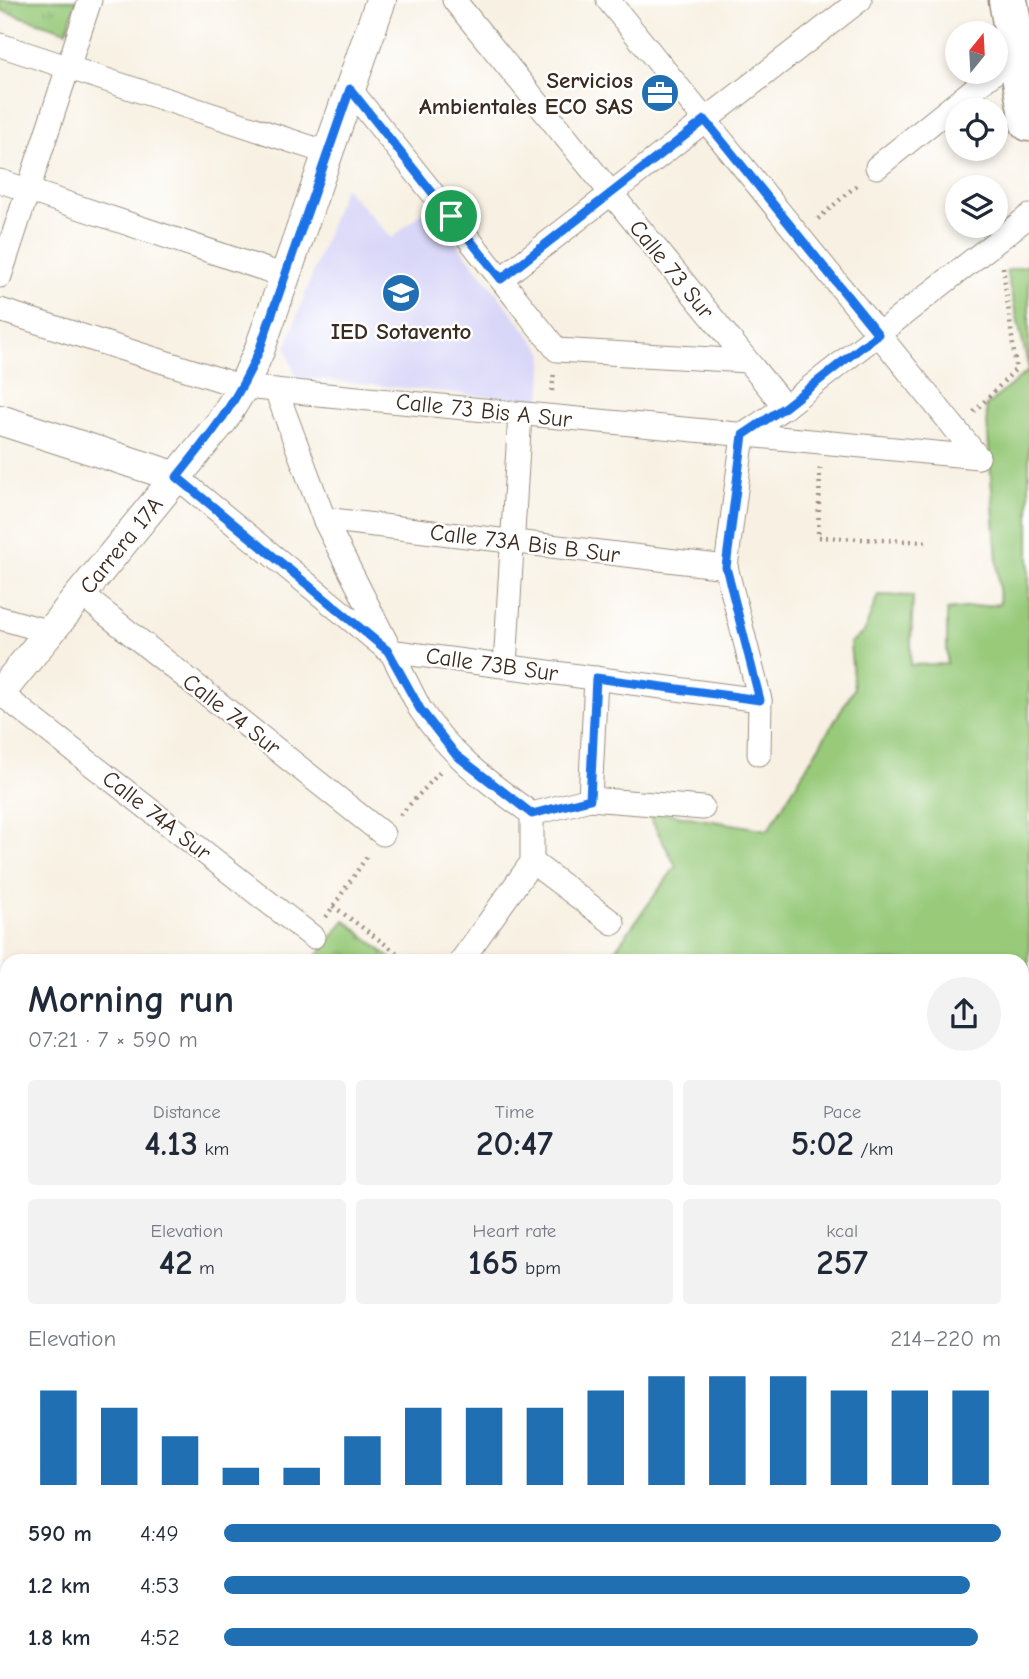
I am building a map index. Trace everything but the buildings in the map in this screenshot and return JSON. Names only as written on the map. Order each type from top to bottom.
[{"type":"highway","points":[[1006,21],[1008,0]]},
{"type":"highway","points":[[1008,77],[1029,122]]},
{"type":"street","points":[[0,276],[90,0]]},
{"type":"street","name":"Carrera 17A","points":[[0,693],[222,421],[243,387],[259,351],[381,0]]},
{"type":"street","name":"Calle 73 Sur","points":[[454,0],[785,407]]},
{"type":"street","points":[[501,279],[860,0]]},
{"type":"street","points":[[620,4],[705,120],[957,431]]},
{"type":"street","points":[[0,46],[328,153]]},
{"type":"street","points":[[877,167],[981,84]]},
{"type":"street","points":[[350,89],[557,349],[747,362]]},
{"type":"street","points":[[0,181],[285,276]]},
{"type":"street","points":[[1008,232],[1029,216]]},
{"type":"street","points":[[759,754],[760,700],[726,567],[743,435],[785,407],[1000,238]]},
{"type":"street","name":"Calle 73 Bis A Sur","points":[[0,310],[243,387],[978,457],[957,431]]},
{"type":"street","points":[[276,390],[324,519],[388,651],[420,709],[456,755],[532,814]]},
{"type":"street","points":[[505,666],[520,414]]},
{"type":"street","points":[[0,420],[177,477],[388,651]]},
{"type":"street","name":"Calle 73A Bis B Sur","points":[[324,519],[726,567]]},
{"type":"street","name":"Calle 74 Sur","points":[[81,594],[383,834]]},
{"type":"street","points":[[0,618],[50,632]]},
{"type":"street","name":"Calle 73B Sur","points":[[388,651],[760,700]]},
{"type":"street","points":[[590,799],[596,678]]},
{"type":"street","name":"Calle 74A Sur","points":[[0,693],[313,937]]},
{"type":"street","points":[[532,814],[590,799],[703,808]]},
{"type":"street","points":[[466,954],[532,862],[532,814]]},
{"type":"street","points":[[532,862],[613,923]]},
{"type":"path","points":[[799,236],[877,167]]},
{"type":"path","points":[[957,431],[1016,369],[1000,238]]},
{"type":"path","points":[[548,416],[557,349]]},
{"type":"path","points":[[821,442],[818,537],[929,542]]},
{"type":"path","points":[[333,906],[398,954]]},
{"type":"shaded area","name":"IED Sotavento","points":[[344,187],[392,238],[428,207],[544,353],[541,402],[296,377],[286,347]]},
{"type":"green space","points":[[0,0],[77,0],[67,31],[0,10]]},
{"type":"green space","points":[[1029,265],[1029,369],[1006,271]]},
{"type":"green space","points":[[1029,370],[1029,954],[612,954],[676,866],[646,810],[768,830],[854,689],[850,643],[864,632],[878,595],[913,596],[910,665],[947,664],[947,610],[1000,604],[986,406]]},
{"type":"green space","points":[[345,920],[386,954],[318,954]]},
{"type":"place","name":"Servicios Ambientales ECO SAS","points":[[660,93]]},
{"type":"place","name":"IED Sotavento","points":[[401,293]]},
{"type":"route","points":[[350,89],[451,216],[501,279],[705,120],[878,334],[785,407],[743,435],[726,567],[760,700],[596,678],[590,799],[532,814],[474,772],[435,732],[388,651],[177,477],[222,421],[243,387],[259,351],[350,89]]}]
